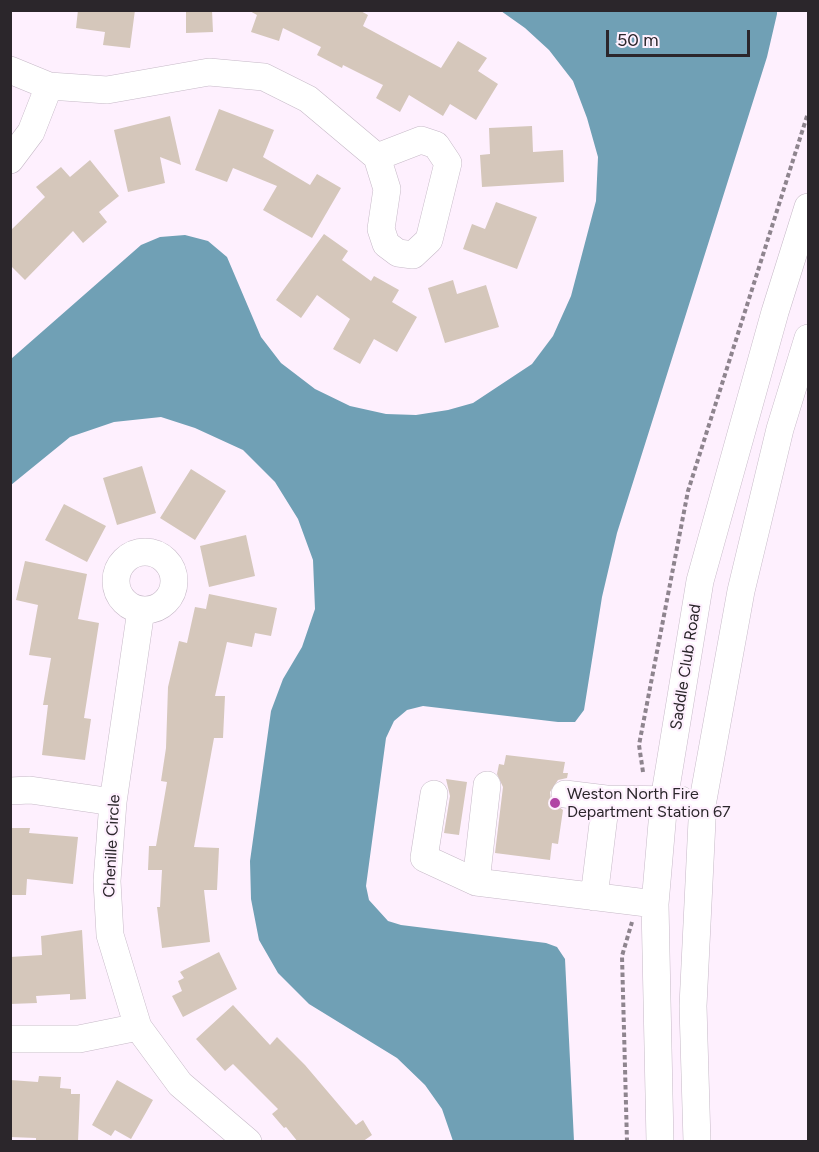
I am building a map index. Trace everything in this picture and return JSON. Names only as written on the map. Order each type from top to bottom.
[{"type":"street","points":[[10,70],[49,86],[107,90],[209,72],[264,77],[308,99],[377,157]]},
{"type":"street","points":[[10,160],[31,132],[49,86]]},
{"type":"street","name":"Saddle Club Road","points":[[660,1142],[644,911],[700,581],[721,499],[808,207]]},
{"type":"street","points":[[697,1142],[693,1006],[703,800],[741,591],[780,429],[808,338]]},
{"type":"street","name":"Chenille Circle","points":[[141,610],[113,802],[107,881],[110,935],[138,1027],[180,1084],[249,1142]]},
{"type":"street","points":[[476,882],[488,785]]},
{"type":"street","points":[[10,791],[30,790],[113,802]]},
{"type":"street","points":[[434,794],[424,858],[476,882],[594,897],[644,911]]},
{"type":"street","points":[[565,794],[606,799],[703,800]]},
{"type":"street","points":[[594,897],[606,799]]},
{"type":"street","points":[[10,1039],[79,1039],[138,1027]]},
{"type":"path","points":[[643,772],[639,745],[688,491],[808,114]]},
{"type":"path","points":[[627,1142],[622,957],[644,911]]},
{"type":"water","points":[[777,10],[767,57],[617,533],[602,597],[584,710],[575,722],[558,722],[423,706],[407,710],[394,721],[386,738],[366,886],[369,900],[388,921],[401,925],[546,943],[557,947],[565,959],[574,1141],[453,1141],[442,1109],[425,1085],[397,1058],[309,1004],[278,973],[259,940],[251,899],[250,861],[271,711],[283,679],[302,647],[315,609],[313,560],[298,519],[275,482],[243,450],[195,428],[161,417],[114,422],[70,437],[11,485],[11,359],[141,245],[160,237],[185,235],[208,241],[227,257],[261,337],[281,363],[315,389],[350,406],[386,414],[416,415],[448,410],[473,403],[532,364],[553,336],[571,296],[596,201],[598,157],[573,81],[549,50],[525,28],[501,11]]},
{"type":"building","points":[[78,10],[135,10],[130,48],[103,45],[105,32],[76,28]]},
{"type":"building","points":[[186,10],[212,10],[213,32],[186,33]]},
{"type":"building","points":[[248,10],[359,10],[368,15],[363,26],[441,68],[458,41],[487,58],[478,71],[498,84],[476,120],[450,104],[443,116],[409,95],[400,112],[376,98],[383,85],[317,55],[321,47],[283,28],[279,41],[251,32],[257,15]]},
{"type":"building","points":[[219,109],[274,130],[263,157],[310,185],[317,174],[341,188],[312,238],[263,210],[277,186],[233,168],[227,182],[195,170]]},
{"type":"building","points":[[170,116],[181,165],[160,157],[165,183],[128,192],[114,130]]},
{"type":"building","points":[[532,126],[533,152],[563,150],[564,182],[482,187],[480,155],[490,154],[489,128]]},
{"type":"building","points":[[90,160],[119,196],[99,212],[107,222],[83,243],[73,231],[25,280],[10,265],[10,231],[45,197],[36,187],[61,167],[70,177]]},
{"type":"building","points":[[496,202],[537,217],[517,269],[463,249],[472,224],[485,229]]},
{"type":"building","points":[[324,234],[348,251],[342,260],[371,281],[374,276],[399,290],[392,302],[417,317],[397,352],[374,339],[360,364],[333,349],[350,319],[317,295],[301,318],[276,300]]},
{"type":"building","points":[[453,280],[457,294],[486,285],[499,327],[445,343],[428,288]]},
{"type":"building","points":[[142,466],[156,513],[117,525],[103,478]]},
{"type":"building","points":[[191,469],[226,491],[195,540],[160,518]]},
{"type":"building","points":[[64,504],[106,526],[87,562],[45,540]]},
{"type":"building","points":[[246,535],[255,576],[209,587],[200,546]]},
{"type":"building","points":[[25,561],[87,574],[78,619],[99,623],[84,718],[91,719],[85,760],[42,755],[48,705],[43,705],[51,658],[29,655],[38,605],[16,600]]},
{"type":"building","points":[[209,594],[277,608],[271,636],[255,633],[252,647],[227,642],[215,696],[225,696],[223,738],[214,738],[194,847],[219,848],[217,890],[204,890],[210,942],[162,948],[157,907],[160,907],[162,870],[148,870],[149,846],[156,846],[167,782],[161,781],[166,748],[168,687],[179,641],[187,643],[195,607],[206,609]]},
{"type":"building","points":[[506,755],[565,762],[563,773],[568,773],[567,778],[558,780],[550,792],[551,801],[563,810],[558,844],[552,843],[550,860],[495,853],[503,787],[497,774],[499,764],[504,765]]},
{"type":"building","points":[[446,779],[467,782],[459,835],[444,833],[450,796]]},
{"type":"building","points":[[10,828],[30,828],[29,833],[78,837],[73,884],[27,879],[26,895],[10,895]]},
{"type":"building","points":[[82,930],[86,999],[70,1000],[70,994],[36,996],[37,1003],[10,1004],[10,957],[42,955],[41,936]]},
{"type":"building","points":[[219,952],[237,989],[183,1017],[172,996],[182,991],[178,981],[184,978],[180,972]]},
{"type":"building","points":[[233,1005],[270,1045],[277,1037],[305,1065],[356,1125],[363,1120],[372,1135],[362,1142],[298,1142],[272,1114],[278,1109],[233,1064],[225,1071],[196,1039]]},
{"type":"building","points":[[39,1076],[61,1077],[60,1088],[71,1089],[71,1094],[80,1094],[78,1142],[36,1142],[36,1138],[10,1137],[10,1080],[38,1082]]},
{"type":"building","points":[[117,1080],[153,1100],[131,1139],[115,1130],[111,1136],[92,1125]]},
{"type":"place","name":"Weston North Fire Department Station 67","points":[[555,803]]}]
